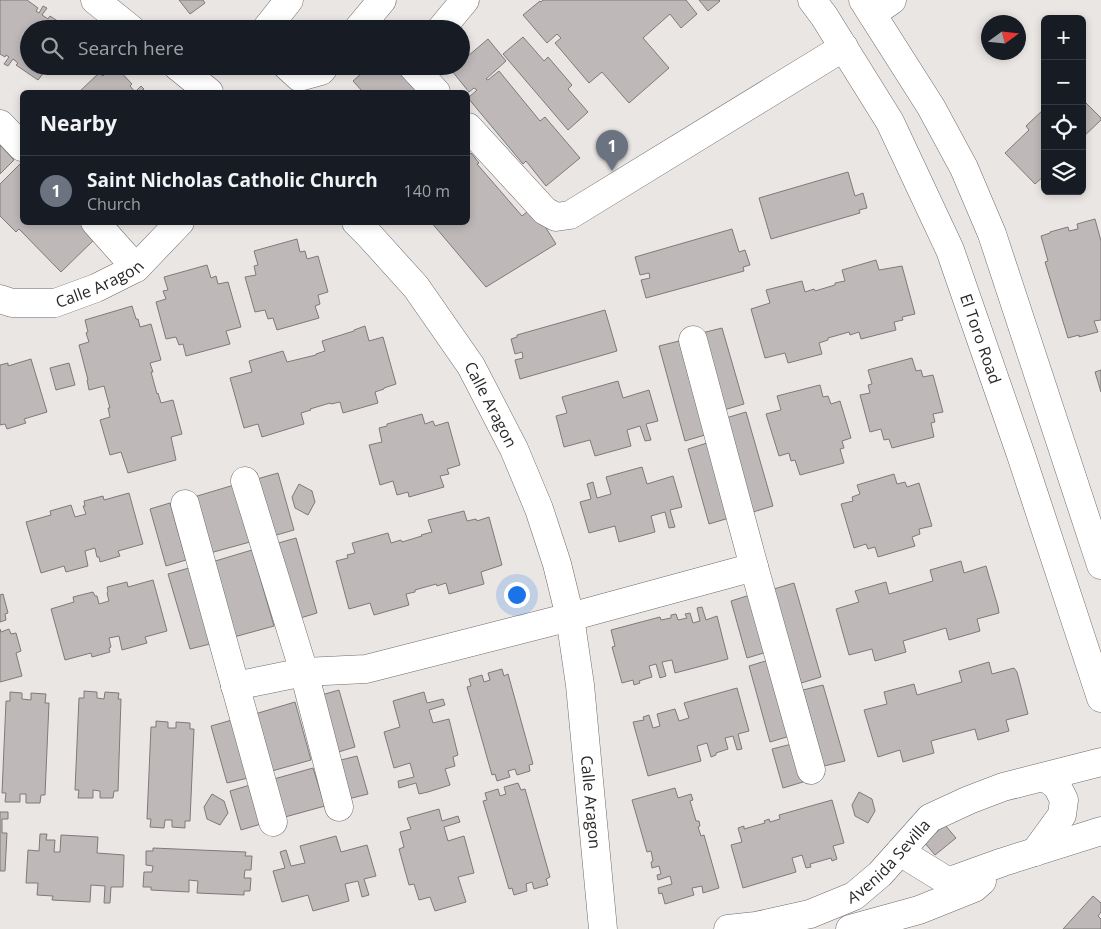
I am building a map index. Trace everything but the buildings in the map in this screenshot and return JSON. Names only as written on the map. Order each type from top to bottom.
[{"type":"street","points":[[95,0],[119,20]]},
{"type":"street","points":[[273,20],[289,0]]},
{"type":"street","points":[[367,20],[382,0]]},
{"type":"street","points":[[448,20],[465,0]]},
{"type":"street","name":"El Toro Road","points":[[812,0],[844,47],[890,122],[950,250],[1021,455],[1101,698]]},
{"type":"street","points":[[876,5],[964,168],[992,234],[1101,565]]},
{"type":"street","points":[[470,129],[545,211],[556,216],[570,215],[844,47]]},
{"type":"street","points":[[188,75],[207,90]]},
{"type":"street","points":[[420,75],[434,90]]},
{"type":"street","points":[[0,124],[20,145]]},
{"type":"street","points":[[98,225],[136,268]]},
{"type":"street","name":"Calle Aragon","points":[[0,300],[12,303],[55,303],[96,288],[136,268],[177,225]]},
{"type":"street","name":"Calle Aragon","points":[[359,225],[416,287],[471,366],[514,449],[539,509],[557,564],[570,617],[580,685],[603,929]]},
{"type":"street","points":[[693,340],[811,770]]},
{"type":"street","points":[[245,481],[304,672],[339,807]]},
{"type":"street","points":[[185,504],[273,822]]},
{"type":"street","points":[[235,686],[304,672],[366,669],[570,617],[754,567]]},
{"type":"street","name":"Avenida Sevilla","points":[[728,929],[756,926],[810,914],[854,896],[880,874],[930,818],[1003,787],[1101,762]]},
{"type":"street","points":[[1035,852],[1062,815],[1064,800],[1057,786],[1045,777]]},
{"type":"street","points":[[900,852],[944,879],[954,880],[1003,862],[1101,831]]},
{"type":"street","points":[[850,929],[920,910],[974,888],[1003,862]]},
{"type":"place","name":"Saint Nicholas Catholic Church","points":[[612,171]]}]
